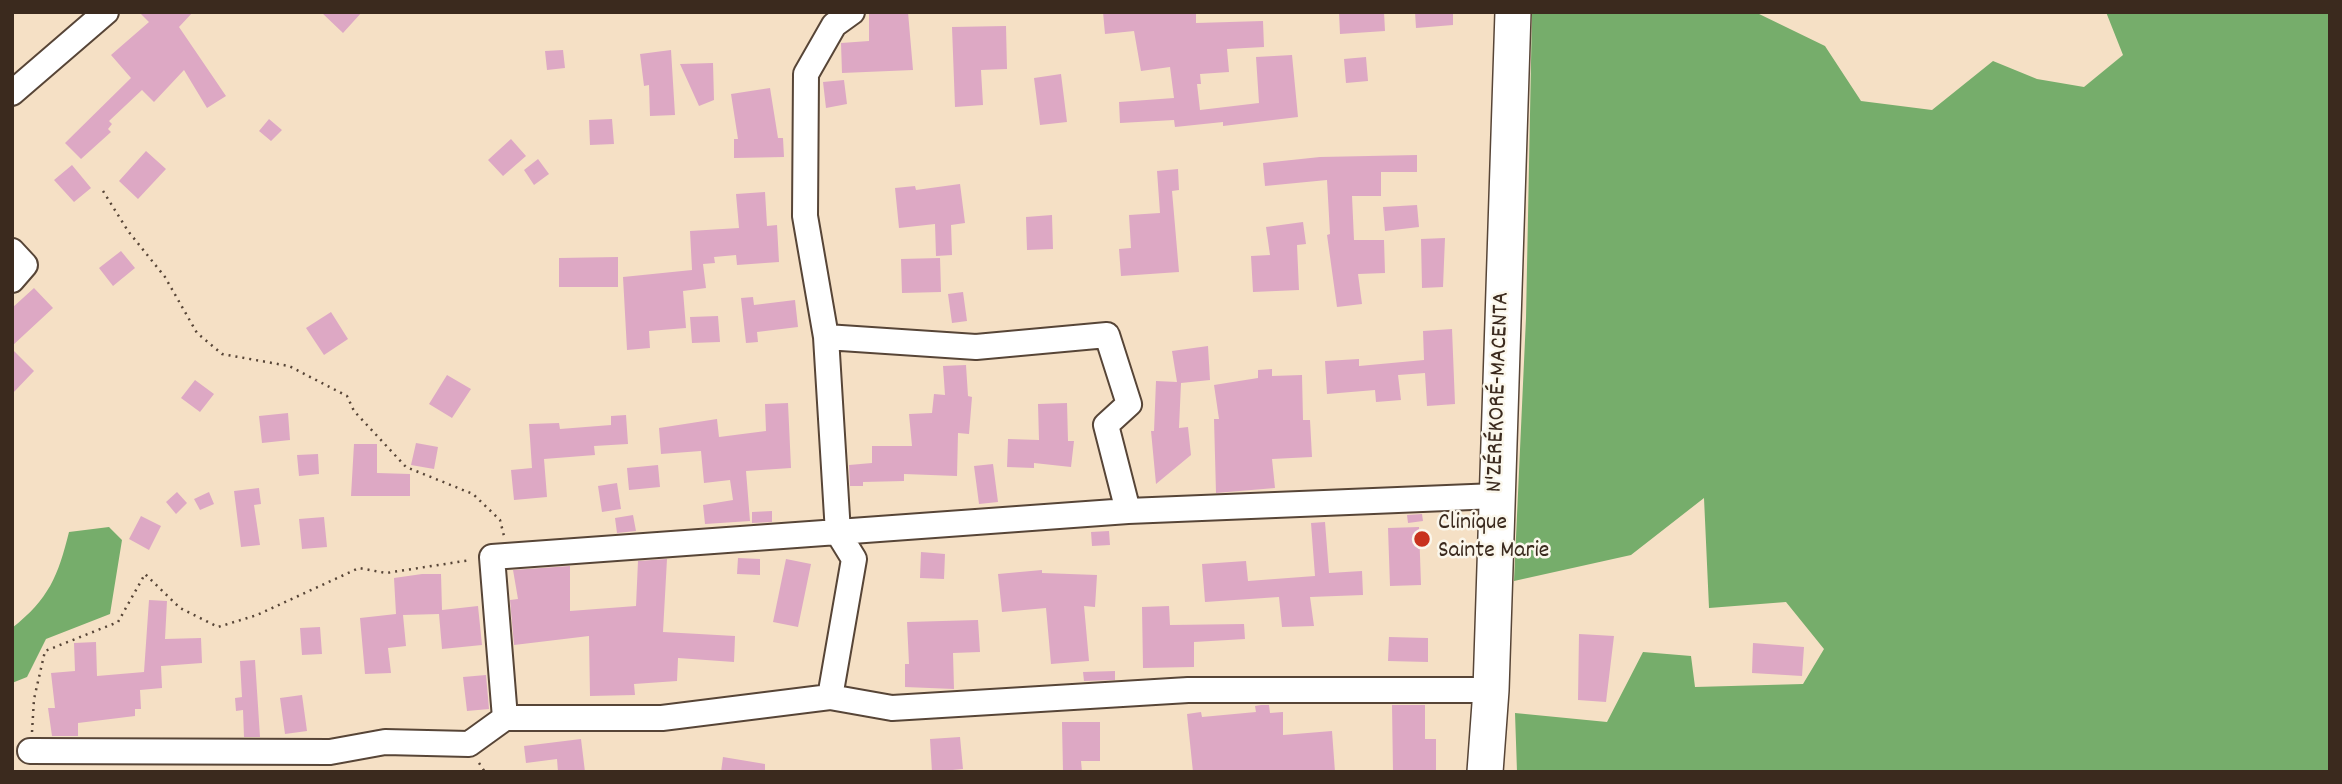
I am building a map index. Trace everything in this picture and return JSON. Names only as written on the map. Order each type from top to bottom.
[{"type":"highway","name":"N'ZÉRÉKORÉ-MACENTA","points":[[1485,772],[1491,690],[1513,12]]},
{"type":"street","points":[[12,93],[106,12]]},
{"type":"street","points":[[830,697],[854,559],[838,533],[825,337],[805,216],[806,74],[834,24],[852,12]]},
{"type":"street","points":[[12,251],[25,265],[12,280]]},
{"type":"street","points":[[825,337],[976,347],[1107,335],[1129,404],[1105,425],[1128,511]]},
{"type":"street","points":[[505,718],[500,557],[1128,511],[1496,496]]},
{"type":"street","points":[[30,751],[330,752],[385,742],[469,744],[505,718],[662,718],[830,697],[892,708],[1188,690],[1491,690]]},
{"type":"path","points":[[30,751],[34,699],[45,651],[118,622],[145,574],[180,608],[218,627],[257,615],[359,568],[386,573],[500,557],[500,520],[473,494],[406,467],[354,411],[347,396],[289,366],[222,354],[197,333],[165,278],[128,231],[103,191]]},
{"type":"green space","points":[[1532,12],[1755,12],[1825,46],[1861,101],[1932,110],[1993,61],[2037,79],[2084,87],[2123,55],[2106,12],[2330,12],[2330,772],[1517,772],[1515,713],[1607,722],[1643,652],[1691,656],[1695,687],[1803,684],[1824,649],[1786,602],[1709,608],[1704,498],[1631,555],[1514,581],[1526,318]]},
{"type":"green space","points":[[109,527],[122,540],[110,614],[46,639],[27,677],[12,683],[12,628],[35,607],[50,586],[69,532]]},
{"type":"building","points":[[139,12],[193,12],[179,27],[226,96],[207,108],[184,70],[154,102],[142,90],[109,121],[112,124],[108,129],[111,132],[81,159],[65,143],[131,78],[111,55],[149,22]]},
{"type":"building","points":[[321,12],[362,12],[343,33]]},
{"type":"building","points":[[869,12],[908,12],[913,70],[842,73],[841,43],[869,41]]},
{"type":"building","points":[[1103,12],[1196,12],[1196,23],[1263,21],[1264,47],[1227,49],[1229,72],[1200,74],[1201,84],[1197,84],[1200,110],[1259,103],[1256,57],[1292,55],[1298,117],[1223,126],[1223,122],[1175,127],[1174,120],[1120,123],[1119,102],[1174,98],[1170,67],[1141,71],[1134,31],[1105,34]]},
{"type":"building","points":[[1339,12],[1384,12],[1385,31],[1340,34]]},
{"type":"building","points":[[1415,12],[1453,12],[1453,25],[1416,28]]},
{"type":"building","points":[[1006,26],[1007,69],[981,70],[983,105],[955,107],[952,27]]},
{"type":"building","points":[[563,50],[565,68],[547,70],[545,51]]},
{"type":"building","points":[[671,50],[675,115],[650,116],[649,85],[644,86],[640,54]]},
{"type":"building","points":[[1366,57],[1368,81],[1346,83],[1344,59]]},
{"type":"building","points":[[713,63],[714,100],[699,106],[680,64]]},
{"type":"building","points":[[1061,74],[1067,122],[1040,125],[1034,78]]},
{"type":"building","points":[[844,80],[847,104],[826,108],[823,82]]},
{"type":"building","points":[[770,88],[778,138],[783,138],[784,157],[734,158],[734,139],[738,139],[731,94]]},
{"type":"building","points":[[269,119],[282,130],[271,141],[259,131]]},
{"type":"building","points":[[612,119],[614,144],[590,145],[589,120]]},
{"type":"building","points":[[511,139],[526,156],[503,176],[488,160]]},
{"type":"building","points":[[146,151],[166,169],[138,199],[119,181]]},
{"type":"building","points":[[1417,155],[1417,172],[1381,172],[1381,196],[1352,196],[1354,240],[1384,240],[1385,273],[1358,274],[1362,304],[1337,307],[1327,235],[1330,234],[1327,180],[1265,186],[1263,163],[1320,157]]},
{"type":"building","points":[[538,159],[549,174],[534,185],[524,170]]},
{"type":"building","points":[[72,165],[91,188],[74,202],[54,180]]},
{"type":"building","points":[[1178,169],[1179,190],[1172,191],[1179,272],[1121,276],[1119,249],[1131,248],[1129,215],[1160,213],[1157,171]]},
{"type":"building","points":[[960,184],[965,223],[951,225],[952,255],[936,256],[935,224],[899,228],[895,188],[915,186],[916,190]]},
{"type":"building","points":[[765,192],[767,226],[777,225],[779,262],[737,265],[736,255],[714,257],[715,263],[703,264],[706,288],[683,291],[686,328],[649,331],[650,348],[627,350],[623,277],[692,270],[690,231],[739,228],[736,194]]},
{"type":"building","points":[[1417,205],[1419,227],[1385,231],[1383,207]]},
{"type":"building","points":[[1052,215],[1053,249],[1027,250],[1026,217]]},
{"type":"building","points":[[1303,222],[1306,244],[1297,245],[1299,290],[1253,292],[1251,256],[1270,255],[1266,227]]},
{"type":"building","points":[[1445,238],[1443,287],[1422,288],[1421,239]]},
{"type":"building","points":[[121,251],[135,268],[113,286],[99,268]]},
{"type":"building","points":[[618,257],[618,287],[559,287],[559,258]]},
{"type":"building","points":[[940,258],[941,292],[902,293],[901,259]]},
{"type":"building","points":[[34,288],[53,308],[12,346],[12,308]]},
{"type":"building","points":[[963,292],[967,321],[952,323],[948,294]]},
{"type":"building","points":[[753,297],[754,305],[795,300],[798,327],[757,332],[758,342],[746,343],[741,298]]},
{"type":"building","points":[[331,312],[348,339],[324,355],[306,328]]},
{"type":"building","points":[[718,316],[720,342],[692,343],[690,317]]},
{"type":"building","points":[[1452,329],[1455,404],[1427,406],[1425,373],[1398,375],[1401,400],[1376,402],[1375,390],[1327,394],[1325,361],[1359,359],[1359,366],[1424,360],[1423,331]]},
{"type":"building","points":[[1208,346],[1210,380],[1181,383],[1179,428],[1188,427],[1191,455],[1156,484],[1151,431],[1154,431],[1156,381],[1177,382],[1172,351]]},
{"type":"building","points":[[12,349],[34,371],[12,394]]},
{"type":"building","points":[[966,365],[968,396],[972,397],[969,434],[958,433],[957,476],[904,474],[904,481],[863,482],[863,486],[850,486],[849,465],[872,463],[872,446],[912,446],[909,414],[932,413],[934,394],[945,395],[943,366]]},
{"type":"building","points":[[1272,369],[1272,376],[1302,375],[1303,420],[1310,420],[1312,457],[1272,459],[1275,488],[1216,493],[1214,419],[1219,419],[1214,385],[1258,378],[1258,370]]},
{"type":"building","points":[[447,375],[471,389],[452,418],[429,404]]},
{"type":"building","points":[[195,380],[214,394],[200,412],[181,398]]},
{"type":"building","points":[[788,403],[791,468],[746,471],[750,521],[705,524],[703,505],[733,500],[730,480],[704,483],[701,451],[661,454],[659,428],[717,419],[719,437],[766,431],[765,404]]},
{"type":"building","points":[[1067,403],[1068,441],[1074,441],[1071,467],[1034,463],[1034,468],[1007,467],[1008,439],[1039,440],[1038,404]]},
{"type":"building","points":[[288,413],[290,440],[262,443],[259,416]]},
{"type":"building","points":[[626,415],[628,444],[594,446],[595,455],[544,459],[547,497],[514,500],[511,470],[532,468],[529,424],[559,423],[560,429],[611,425],[611,416]]},
{"type":"building","points":[[416,443],[438,447],[434,469],[411,465]]},
{"type":"building","points":[[354,444],[377,444],[377,473],[410,474],[410,496],[351,496]]},
{"type":"building","points":[[318,454],[319,474],[299,476],[297,455]]},
{"type":"building","points":[[993,464],[998,502],[979,504],[974,466]]},
{"type":"building","points":[[658,465],[660,487],[629,490],[627,468]]},
{"type":"building","points":[[617,483],[621,509],[602,512],[598,486]]},
{"type":"building","points":[[259,488],[261,504],[254,505],[260,545],[241,547],[234,491]]},
{"type":"building","points":[[177,492],[187,503],[176,514],[166,502]]},
{"type":"building","points":[[209,492],[214,504],[200,510],[194,499]]},
{"type":"building","points":[[772,511],[772,522],[752,523],[752,512]]},
{"type":"building","points":[[1422,514],[1423,521],[1408,523],[1407,515]]},
{"type":"building","points":[[633,515],[636,531],[617,533],[615,518]]},
{"type":"building","points":[[141,516],[161,526],[149,550],[129,539]]},
{"type":"building","points":[[324,517],[327,547],[302,549],[299,519]]},
{"type":"building","points":[[1325,522],[1329,573],[1362,571],[1363,595],[1310,597],[1314,626],[1282,627],[1279,597],[1205,602],[1202,564],[1246,561],[1248,581],[1315,576],[1311,523]]},
{"type":"building","points":[[1419,527],[1421,585],[1390,586],[1388,528]]},
{"type":"building","points":[[1109,531],[1110,545],[1092,546],[1091,532]]},
{"type":"building","points":[[921,552],[945,554],[944,579],[920,578]]},
{"type":"building","points":[[738,558],[760,559],[760,575],[737,574]]},
{"type":"building","points":[[667,559],[663,632],[735,636],[734,662],[678,658],[677,681],[634,684],[635,695],[590,696],[589,636],[514,645],[510,600],[518,599],[513,570],[570,566],[570,611],[636,606],[638,561]]},
{"type":"building","points":[[786,559],[811,564],[798,627],[773,622]]},
{"type":"building","points":[[1042,570],[1042,573],[1097,575],[1095,607],[1084,606],[1089,661],[1051,664],[1046,608],[1002,612],[998,574]]},
{"type":"building","points":[[441,574],[442,610],[478,606],[482,645],[442,649],[439,614],[403,615],[406,646],[388,648],[391,673],[365,674],[360,618],[396,614],[394,578]]},
{"type":"building","points":[[149,600],[167,601],[165,639],[201,638],[202,663],[161,666],[162,688],[140,690],[141,709],[135,709],[135,716],[78,723],[78,736],[52,736],[48,708],[55,708],[51,673],[75,671],[74,643],[96,642],[97,676],[144,672]]},
{"type":"building","points":[[1169,606],[1170,625],[1244,624],[1245,639],[1194,642],[1194,667],[1143,668],[1142,607]]},
{"type":"building","points":[[978,620],[980,652],[953,653],[954,689],[905,687],[905,664],[909,664],[907,622]]},
{"type":"building","points":[[320,627],[322,654],[302,655],[300,628]]},
{"type":"building","points":[[1579,634],[1614,636],[1606,702],[1578,700]]},
{"type":"building","points":[[1389,637],[1428,638],[1428,662],[1388,661]]},
{"type":"building","points":[[1753,643],[1804,647],[1802,676],[1752,673]]},
{"type":"building","points":[[255,660],[260,737],[244,737],[243,710],[236,711],[235,698],[242,697],[240,661]]},
{"type":"building","points":[[1115,671],[1115,680],[1084,681],[1083,672]]},
{"type":"building","points":[[486,675],[489,709],[467,711],[463,677]]},
{"type":"building","points":[[302,695],[307,731],[285,734],[280,698]]},
{"type":"building","points":[[1269,705],[1270,713],[1283,712],[1283,735],[1332,731],[1335,772],[1193,772],[1187,714],[1201,712],[1202,717],[1256,712],[1255,706]]},
{"type":"building","points":[[1392,705],[1425,705],[1425,739],[1436,739],[1436,772],[1393,772]]},
{"type":"building","points":[[1062,722],[1100,722],[1100,761],[1081,761],[1082,772],[1063,772]]},
{"type":"building","points":[[960,737],[963,769],[932,772],[930,739]]},
{"type":"building","points":[[581,739],[585,772],[558,772],[557,759],[526,763],[524,746]]},
{"type":"building","points":[[723,757],[765,764],[765,772],[721,772]]},
{"type":"place","name":"Clinique Sainte Marie","points":[[1422,539]]}]
